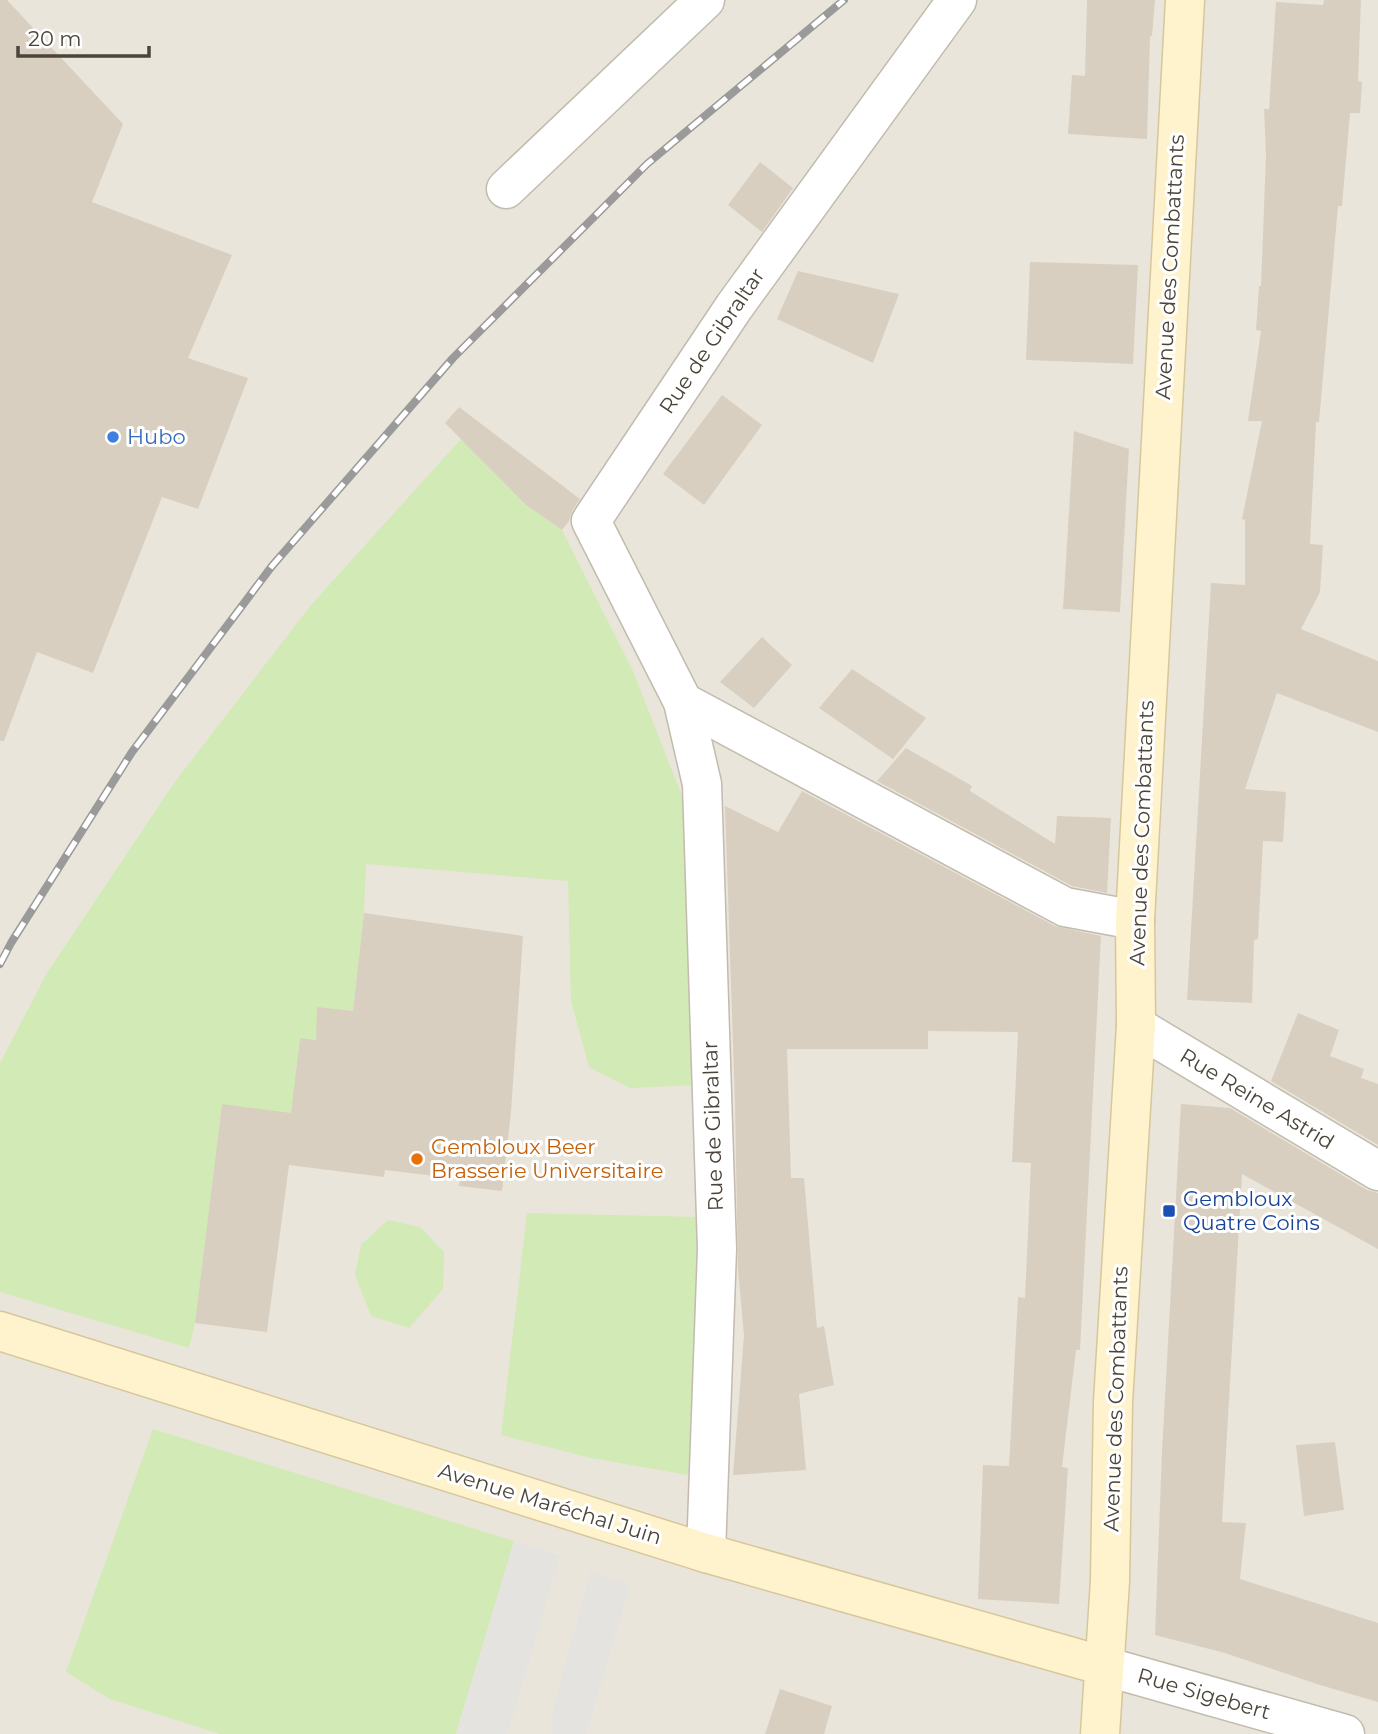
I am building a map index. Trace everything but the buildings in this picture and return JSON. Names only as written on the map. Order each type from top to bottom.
[{"type":"street","points":[[506,189],[705,0]]},
{"type":"street","name":"Rue de Gibraltar","points":[[706,1553],[717,1235],[702,784],[683,702],[591,521],[734,307],[957,0]]},
{"type":"street","name":"Avenue des Combattants","points":[[1100,1734],[1110,1581],[1112,1402],[1136,1026],[1135,920],[1185,0]]},
{"type":"street","points":[[683,702],[1065,907],[1135,920]]},
{"type":"street","name":"Rue Reine Astrid","points":[[1136,1026],[1378,1171]]},
{"type":"street","name":"Avenue Maréchal Juin","points":[[0,1331],[706,1553],[1104,1666]]},
{"type":"street","name":"Rue Sigebert","points":[[1104,1666],[1345,1734]]},
{"type":"shaded area","points":[[0,0],[1378,0],[1378,1734],[0,1734]]},
{"type":"shaded area","points":[[514,1541],[560,1555],[508,1734],[456,1734]]},
{"type":"shaded area","points":[[591,1571],[630,1585],[586,1734],[551,1734],[553,1708]]},
{"type":"green space","points":[[461,439],[526,505],[562,530],[633,671],[682,796],[695,1085],[630,1088],[589,1067],[571,1001],[568,881],[366,864],[364,913],[353,1011],[318,1008],[316,1040],[300,1038],[296,1070],[296,1114],[222,1105],[195,1323],[189,1348],[0,1292],[0,1063],[47,973],[174,783],[311,605]]},
{"type":"green space","points":[[527,1213],[701,1217],[688,1475],[591,1458],[501,1435]]},
{"type":"green space","points":[[388,1220],[420,1227],[444,1252],[443,1289],[409,1328],[371,1316],[355,1275],[361,1245]]},
{"type":"green space","points":[[153,1429],[514,1541],[456,1734],[220,1734],[110,1699],[66,1672]]},
{"type":"railway","points":[[0,964],[132,752],[272,566],[453,358],[647,164],[844,0]]},
{"type":"place","name":"Hubo","points":[[113,437]]},
{"type":"place","name":"Gembloux Beer Brasserie Universitaire","points":[[417,1159]]},
{"type":"place","name":"Gembloux Quatre Coins","points":[[1169,1211]]}]
